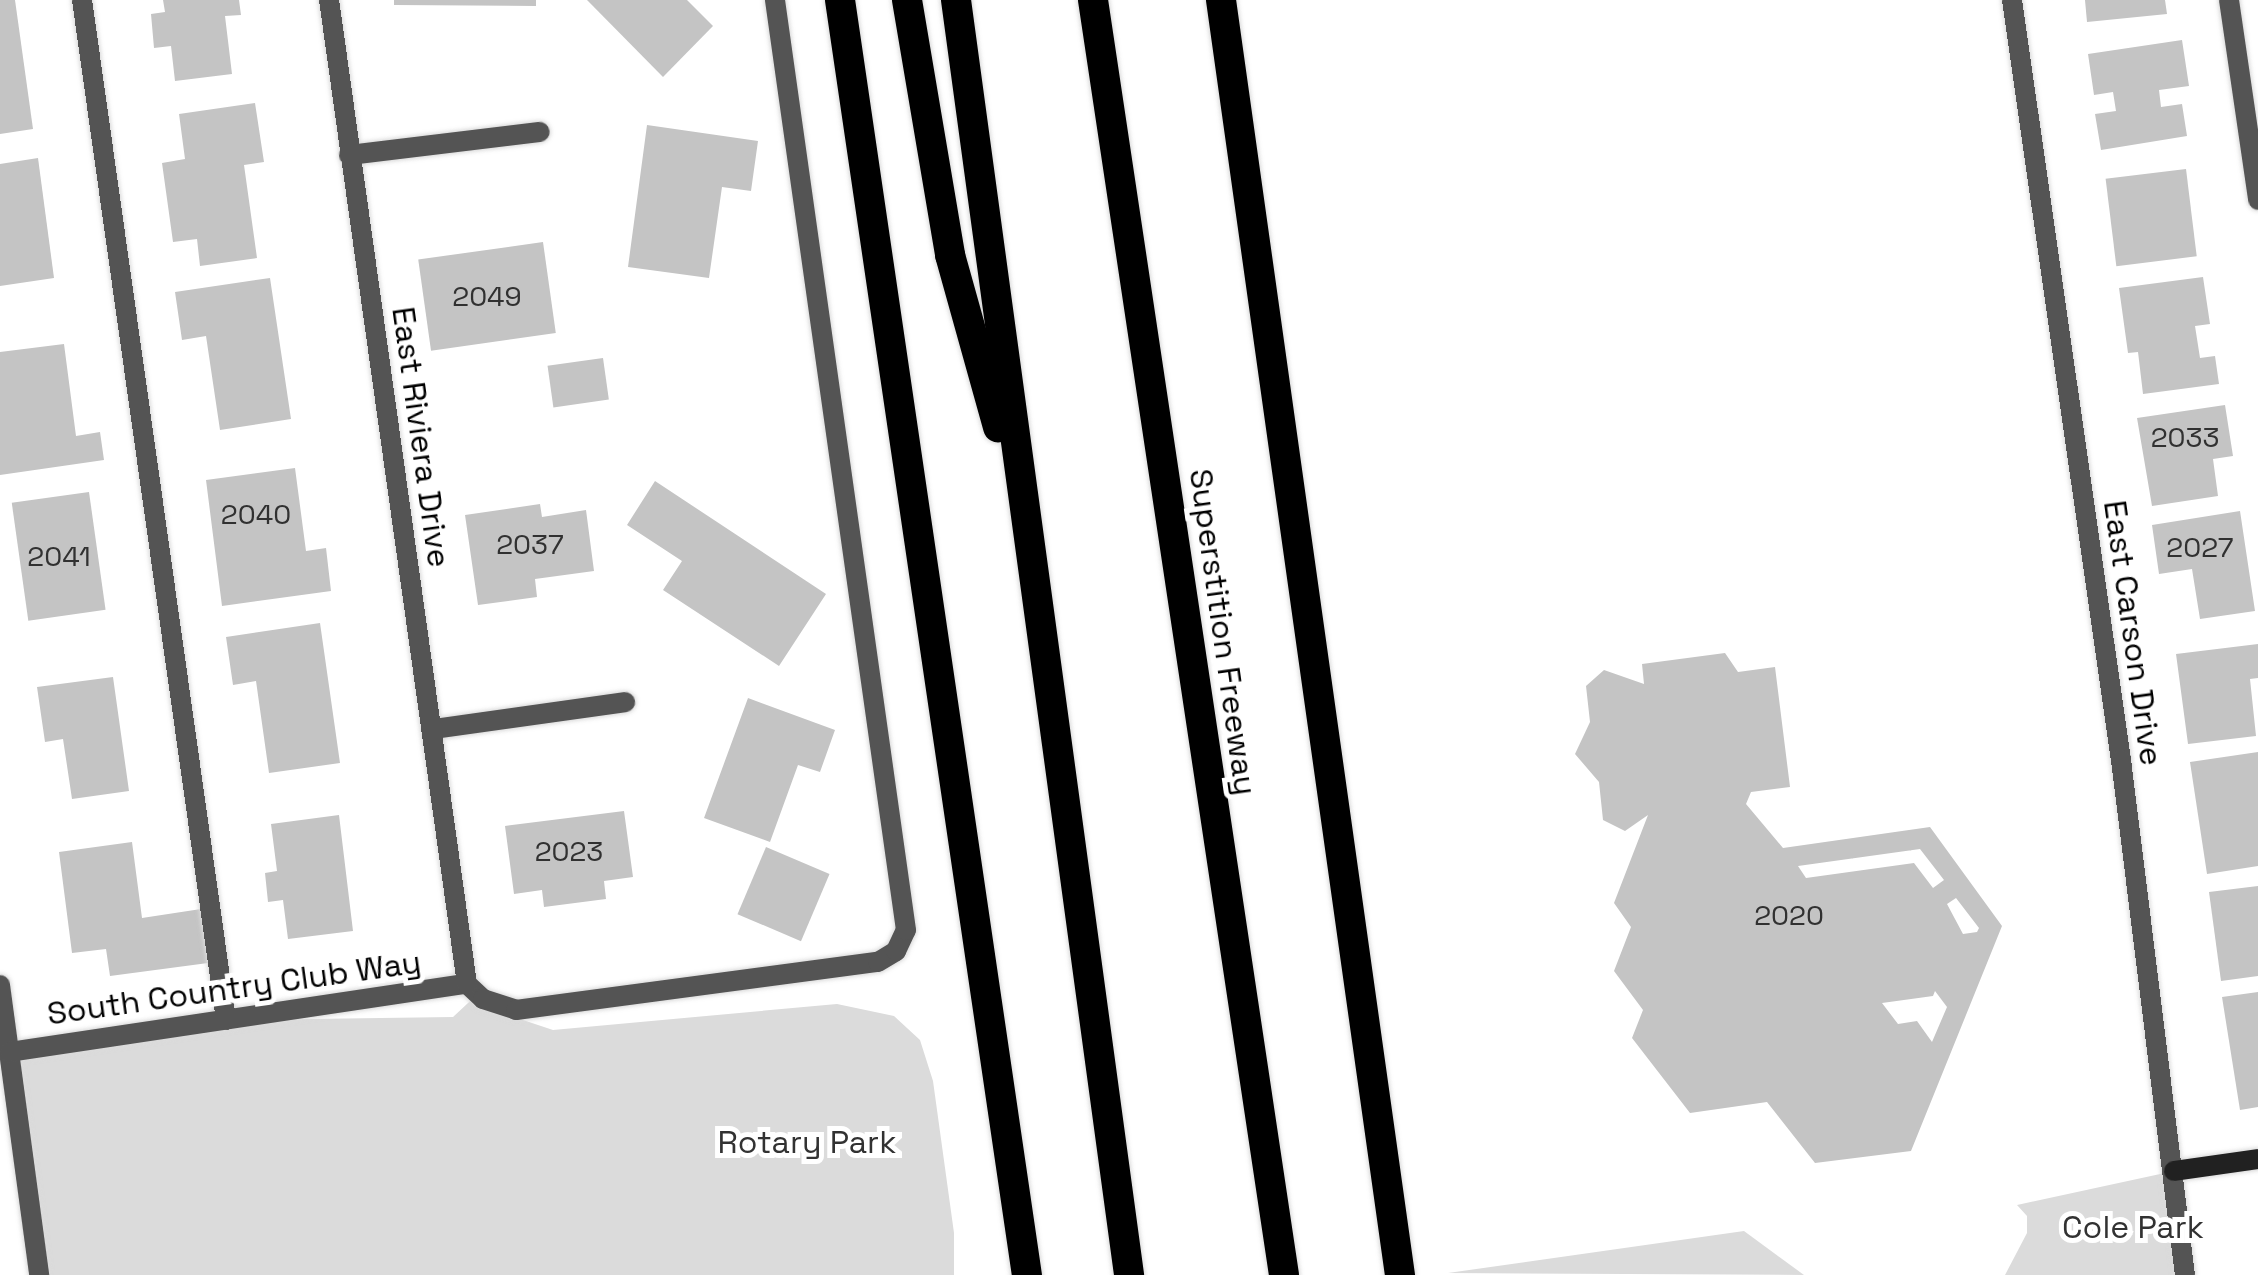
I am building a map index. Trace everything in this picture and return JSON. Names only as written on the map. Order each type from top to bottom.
[{"type":"highway","points":[[840,0],[1027,1275]]},
{"type":"highway","points":[[907,0],[950,255],[1028,536]]},
{"type":"highway","points":[[956,0],[1129,1275]]},
{"type":"highway","name":"Superstition Freeway","points":[[1094,0],[1284,1275]]},
{"type":"highway","points":[[1221,0],[1400,1275]]},
{"type":"street","points":[[82,0],[226,1020]]},
{"type":"street","name":"East Riviera Drive","points":[[328,0],[434,729],[466,984]]},
{"type":"street","points":[[466,984],[483,999],[516,1010],[878,962],[896,951],[906,930],[775,0]]},
{"type":"street","name":"East Carson Drive","points":[[2012,0],[2174,1171],[2184,1275]]},
{"type":"street","points":[[2229,0],[2258,200]]},
{"type":"street","points":[[349,155],[540,132]]},
{"type":"street","points":[[434,729],[625,702]]},
{"type":"street","name":"South Country Club Way","points":[[10,1052],[466,984]]},
{"type":"street","points":[[0,985],[39,1275]]},
{"type":"street","points":[[2174,1171],[2258,1159]]},
{"type":"green space","name":"Rotary Park","points":[[482,990],[502,1013],[553,1030],[837,1004],[894,1016],[920,1040],[933,1081],[954,1233],[954,1275],[39,1275],[10,1052],[226,1020],[453,1017]]},
{"type":"green space","name":"Cole Park","points":[[2174,1171],[2185,1275],[2005,1275],[2027,1233],[2027,1216],[2017,1205]]},
{"type":"green space","points":[[1744,1231],[1804,1275],[1448,1273]]},
{"type":"building","points":[[0,0],[15,0],[33,129],[0,134]]},
{"type":"building","points":[[163,0],[239,0],[241,15],[225,16],[232,74],[175,81],[171,46],[154,48],[151,14],[165,12]]},
{"type":"building","points":[[394,0],[536,0],[536,6],[394,5]]},
{"type":"building","points":[[587,0],[687,0],[713,26],[663,77]]},
{"type":"building","points":[[2085,0],[2165,0],[2167,14],[2087,22]]},
{"type":"building","points":[[2182,40],[2189,86],[2159,90],[2161,107],[2182,104],[2187,136],[2101,150],[2095,114],[2116,111],[2113,92],[2094,95],[2088,54]]},
{"type":"building","points":[[255,103],[264,162],[244,165],[257,258],[200,266],[197,239],[173,242],[162,163],[185,159],[179,114]]},
{"type":"building","points":[[647,125],[758,141],[751,191],[722,187],[709,278],[628,267]]},
{"type":"building","points":[[38,158],[54,278],[0,286],[0,164]]},
{"type":"building","points":[[2186,169],[2197,256],[2116,266],[2106,179]]},
{"type":"building","points":[[543,242],[556,333],[431,351],[418,260]]},
{"type":"building","points":[[2203,277],[2210,324],[2195,326],[2200,358],[2215,356],[2219,384],[2143,394],[2138,352],[2128,353],[2119,288]]},
{"type":"building","points":[[270,278],[291,419],[220,430],[206,336],[182,340],[175,292]]},
{"type":"building","points":[[64,344],[76,436],[100,432],[104,460],[0,475],[0,352]]},
{"type":"building","points":[[603,358],[609,400],[553,407],[548,366]]},
{"type":"building","points":[[2225,405],[2233,456],[2213,459],[2218,496],[2152,506],[2137,418]]},
{"type":"building","points":[[295,468],[306,551],[326,548],[331,591],[222,606],[206,480]]},
{"type":"building","points":[[655,481],[826,594],[779,666],[663,590],[682,561],[627,525]]},
{"type":"building","points":[[89,492],[106,610],[28,621],[12,503]]},
{"type":"building","points":[[540,504],[542,517],[586,510],[594,571],[535,579],[537,597],[478,605],[465,515]]},
{"type":"building","points":[[2240,511],[2255,611],[2200,619],[2192,569],[2159,574],[2152,525]]},
{"type":"building","points":[[320,623],[340,763],[269,773],[256,681],[233,685],[226,637]]},
{"type":"building","points":[[2258,644],[2258,678],[2250,679],[2256,736],[2188,744],[2176,654]]},
{"type":"building","points":[[1725,653],[1738,672],[1775,667],[1790,787],[1751,792],[1746,804],[1783,848],[1930,827],[2002,926],[1911,1151],[1815,1163],[1767,1102],[1690,1113],[1632,1038],[1643,1010],[1614,971],[1631,927],[1614,903],[1648,815],[1625,831],[1603,820],[1599,782],[1575,754],[1590,722],[1586,686],[1604,670],[1644,684],[1642,664]],"holes":[[[1920,849],[1944,880],[1933,888],[1914,863],[1806,878],[1798,866]],[[1956,898],[1979,928],[1977,932],[1963,934],[1947,904]],[[1935,991],[1947,1007],[1932,1042],[1917,1021],[1898,1024],[1882,1003],[1933,996]]]},
{"type":"building","points":[[113,677],[129,791],[72,799],[63,739],[45,742],[37,687]]},
{"type":"building","points":[[748,698],[835,730],[820,772],[798,765],[770,842],[704,818]]},
{"type":"building","points":[[2258,752],[2258,866],[2207,874],[2190,762]]},
{"type":"building","points":[[624,811],[633,877],[604,881],[606,899],[544,907],[542,890],[514,894],[505,826]]},
{"type":"building","points":[[339,815],[353,931],[288,939],[283,900],[268,902],[265,873],[277,871],[271,824]]},
{"type":"building","points":[[132,842],[142,918],[201,909],[208,963],[110,976],[106,949],[72,953],[59,852]]},
{"type":"building","points":[[766,847],[830,874],[801,941],[737,914]]},
{"type":"building","points":[[2258,886],[2258,976],[2221,981],[2209,892]]},
{"type":"building","points":[[2258,992],[2258,1107],[2240,1110],[2222,997]]}]
